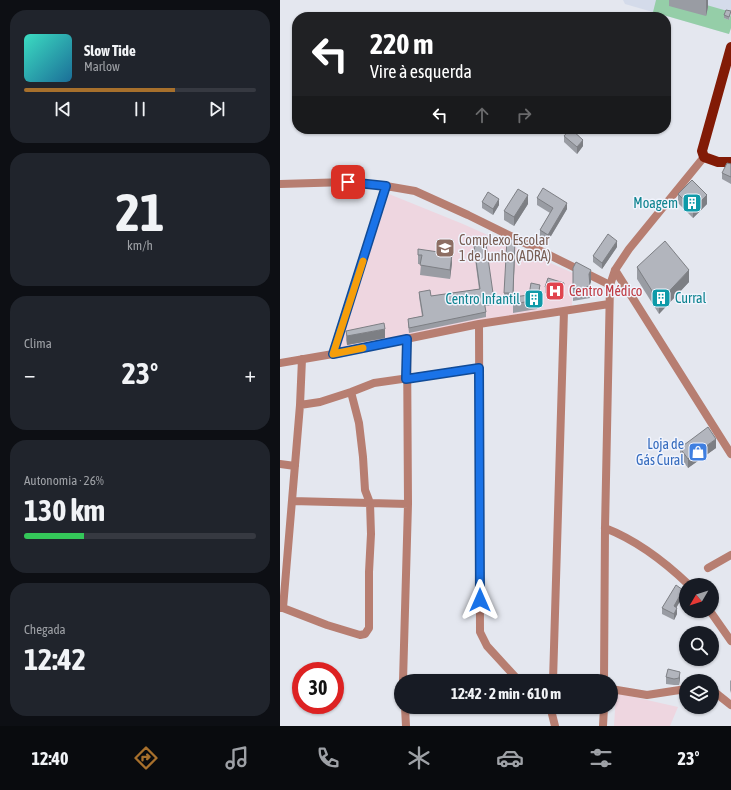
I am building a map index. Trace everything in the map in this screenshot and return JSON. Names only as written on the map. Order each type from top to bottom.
[{"type":"main road","points":[[731,47],[702,151],[704,157],[718,162],[731,162]]},
{"type":"street","points":[[604,674],[605,528],[610,285],[615,270],[629,249],[704,157]]},
{"type":"street","points":[[280,184],[348,182],[415,191],[468,215],[610,285]]},
{"type":"street","points":[[333,354],[386,186]]},
{"type":"street","points":[[615,270],[731,454]]},
{"type":"street","points":[[280,363],[302,358],[333,354],[479,324],[610,304]]},
{"type":"street","points":[[552,674],[564,310]]},
{"type":"street","points":[[479,324],[480,632],[487,646],[513,674]]},
{"type":"street","points":[[403,674],[408,504],[406,379],[407,339]]},
{"type":"street","points":[[302,358],[295,466],[281,608],[360,635],[365,634],[369,628],[371,534],[370,503],[365,490],[360,430],[351,392]]},
{"type":"street","points":[[300,404],[320,402],[374,383],[479,368]]},
{"type":"street","points":[[280,464],[295,466]]},
{"type":"street","points":[[292,501],[408,504]]},
{"type":"street","points":[[605,528],[619,533],[668,565],[682,578]]},
{"type":"street","points":[[708,568],[731,555]]},
{"type":"street","points":[[715,618],[731,641]]},
{"type":"street","points":[[618,690],[647,695],[679,690]]},
{"type":"street","points":[[719,696],[731,705]]},
{"type":"street","points":[[405,714],[406,726]]},
{"type":"street","points":[[553,714],[556,726]]},
{"type":"street","points":[[603,726],[604,714]]},
{"type":"shaded area","points":[[623,0],[731,0],[731,28],[729,34],[671,17],[671,12],[653,12],[625,4]]},
{"type":"shaded area","name":"Complexo Escolar 1 de Junho (ADRA)","points":[[389,194],[463,224],[573,273],[572,306],[487,320],[338,348]]},
{"type":"shaded area","points":[[618,693],[678,707],[670,726],[614,726],[615,714],[618,714]]},
{"type":"green space","points":[[656,0],[689,0],[731,12],[724,18],[729,20],[731,14],[731,28],[729,34],[671,17],[671,12],[653,12]]},
{"type":"building","points":[[726,10],[731,11],[729,17],[724,15]]},
{"type":"building","points":[[566,134],[576,134],[583,140],[577,147],[564,136]]},
{"type":"building","points":[[727,163],[731,164],[731,177],[722,173]]},
{"type":"building","points":[[692,180],[707,195],[693,209],[678,194]]},
{"type":"building","points":[[543,188],[567,203],[548,235],[540,230],[553,208],[537,198]]},
{"type":"building","points":[[518,189],[528,195],[514,217],[504,211]]},
{"type":"building","points":[[488,192],[499,199],[493,209],[482,202]]},
{"type":"building","points":[[608,234],[617,241],[602,263],[593,256]]},
{"type":"building","points":[[507,239],[515,240],[513,293],[504,293]]},
{"type":"building","name":"Curral","points":[[665,241],[689,270],[659,302],[637,267]]},
{"type":"building","points":[[486,244],[494,300],[484,301],[486,312],[409,328],[408,319],[423,316],[419,292],[430,290],[431,296],[480,289],[474,246]]},
{"type":"building","points":[[418,249],[452,254],[450,270],[420,265],[422,255],[418,255]]},
{"type":"building","points":[[576,262],[591,270],[589,274],[590,286],[573,289],[573,268]]},
{"type":"building","points":[[548,278],[564,283],[562,292],[545,287]]},
{"type":"building","points":[[531,283],[540,285],[537,300],[513,304],[513,297],[529,295]]},
{"type":"building","points":[[384,323],[385,329],[347,336],[346,331]]},
{"type":"building","points":[[708,427],[716,439],[688,459],[680,448]]},
{"type":"building","points":[[676,585],[679,587],[679,597],[674,606],[677,608],[674,614],[662,608]]},
{"type":"building","points":[[668,669],[680,672],[679,678],[674,679],[666,677]]},
{"type":"slow traffic","points":[[363,261],[333,354],[363,348]]},
{"type":"place","name":"Moagem","points":[[692,203]]},
{"type":"place","name":"Complexo Escolar 1 de Junho (ADRA)","points":[[445,248]]},
{"type":"place","name":"Centro Médico","points":[[555,291]]},
{"type":"place","name":"Curral","points":[[661,298]]},
{"type":"place","name":"Centro Infantil","points":[[534,299]]},
{"type":"place","name":"Loja de Gás Cural","points":[[698,452]]},
{"type":"route","points":[[348,182],[386,186],[369,244],[333,354],[407,339],[406,379],[479,368],[480,600]]}]
